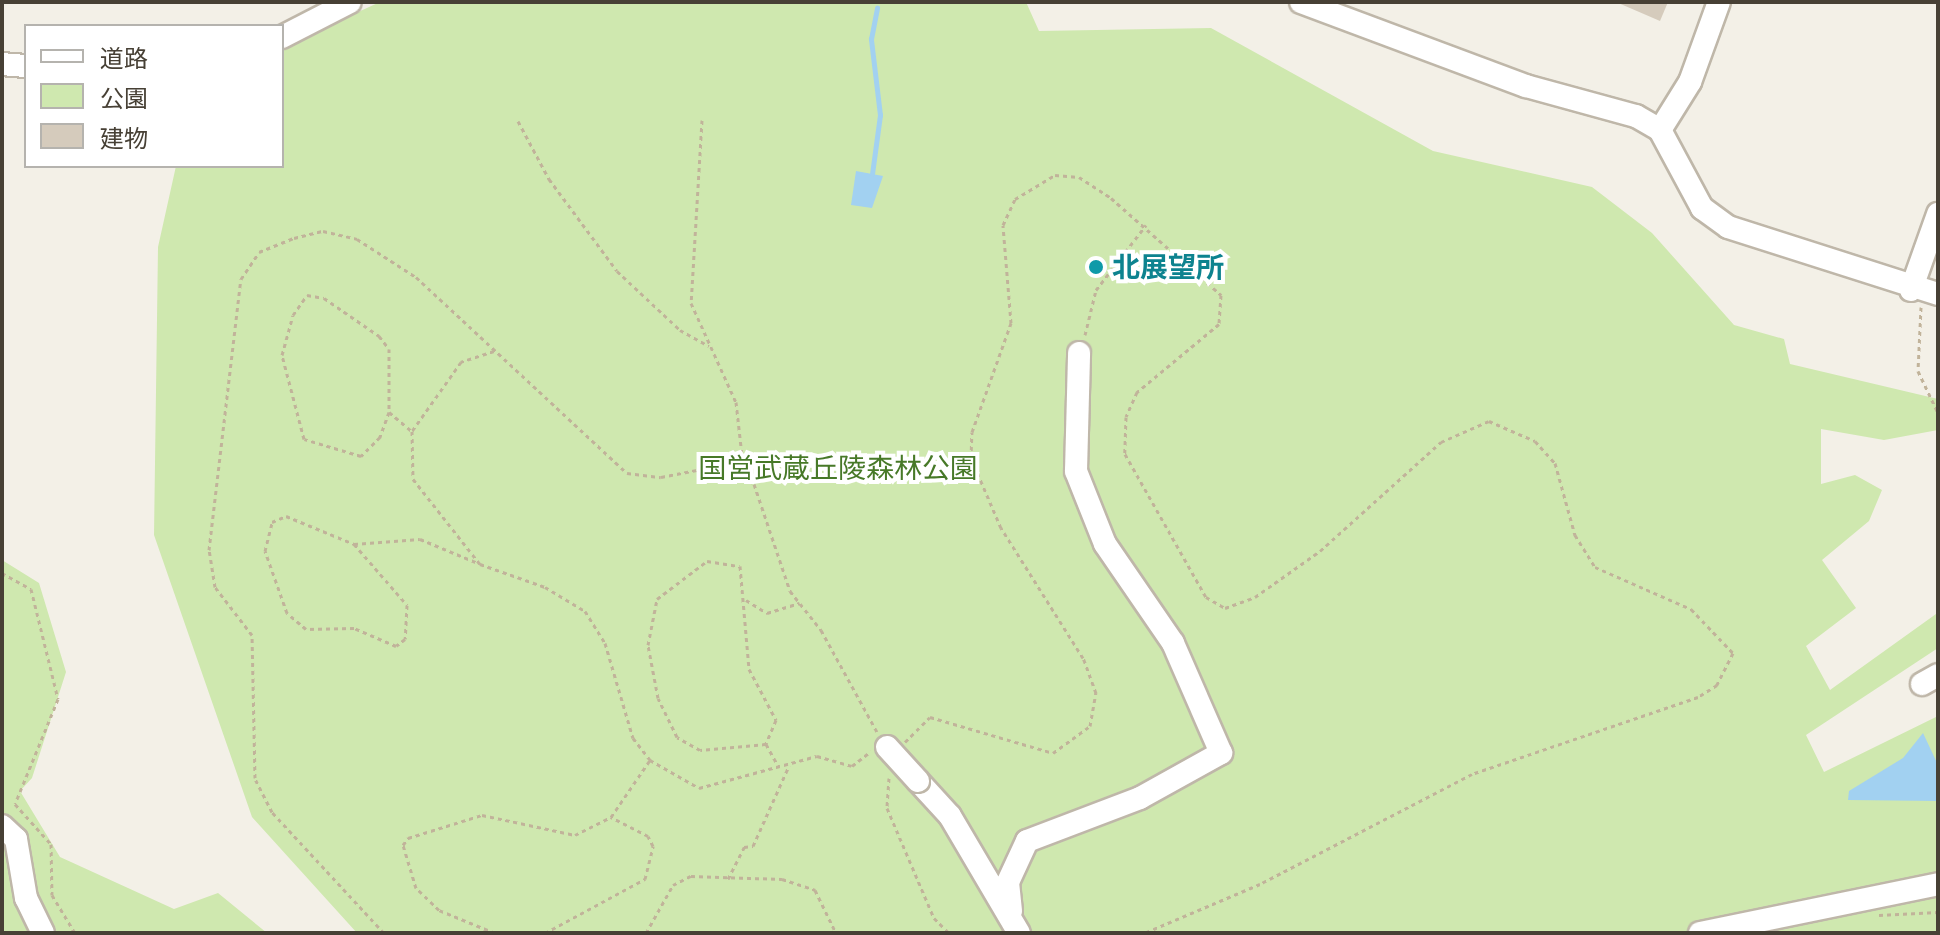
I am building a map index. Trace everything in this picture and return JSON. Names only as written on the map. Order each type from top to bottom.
[{"type":"street","points":[[284,36],[350,2]]},
{"type":"street","points":[[1301,2],[1660,130],[1702,208],[1728,227],[1924,292],[1938,214]]},
{"type":"street","points":[[1660,130],[1690,82],[1719,2]]},
{"type":"street","points":[[2,64],[24,66]]},
{"type":"street","points":[[1011,911],[1008,882],[1027,841],[1140,798],[1221,753],[1173,643],[1105,544],[1076,471],[1079,353]]},
{"type":"street","points":[[890,751],[950,816],[1011,911],[1019,933]]},
{"type":"street","points":[[2,826],[16,839],[26,898],[43,933]]},
{"type":"street","points":[[1700,933],[1938,884]]},
{"type":"path","points":[[702,120],[691,303],[736,402],[744,473]]},
{"type":"path","points":[[518,121],[549,179],[617,271],[680,330],[711,346]]},
{"type":"path","points":[[354,544],[407,605],[412,617],[396,646],[354,628],[306,629],[287,613],[270,578],[268,537],[272,522],[286,516],[354,544],[420,539],[545,587],[585,611],[605,643],[633,738],[650,760],[699,788],[817,756],[852,766],[890,751],[930,717],[1053,753],[1090,726],[1096,693],[1083,658],[978,484],[972,432],[1011,323],[1003,225],[1015,199],[1055,175],[1079,177],[1146,225],[1221,295],[1219,324],[1137,392],[1126,417],[1125,454],[1206,597],[1225,608],[1255,597],[1320,551],[1441,442],[1489,421],[1535,441],[1555,463],[1575,535],[1595,567],[1691,609],[1733,653],[1717,685],[1698,697],[1472,774],[1260,884],[1144,933]]},
{"type":"path","points":[[1079,353],[1096,290],[1146,225]]},
{"type":"path","points":[[384,933],[272,812],[255,778],[252,635],[215,587],[209,550],[241,279],[259,252],[323,231],[357,239],[416,277],[627,473],[661,477],[733,463],[754,484],[799,603],[890,751],[887,808],[934,918],[949,933]]},
{"type":"path","points":[[1924,292],[1918,371],[1938,413]]},
{"type":"path","points":[[307,295],[324,298],[389,349],[389,412],[380,437],[361,456],[304,439],[282,355],[293,315],[307,295]]},
{"type":"path","points":[[480,564],[413,479],[412,431],[461,362],[494,351]]},
{"type":"path","points":[[389,412],[412,431]]},
{"type":"path","points":[[707,561],[740,566],[746,600],[749,669],[776,720],[766,744],[700,750],[677,737],[658,698],[648,645],[657,599],[707,561]]},
{"type":"path","points":[[2,573],[31,589],[58,699],[15,804],[51,844],[52,895],[75,933]]},
{"type":"path","points":[[746,600],[767,613],[799,603]]},
{"type":"path","points":[[766,744],[779,767]]},
{"type":"path","points":[[495,933],[439,910],[416,888],[403,845],[408,838],[458,817],[482,815],[575,835],[611,817],[650,760]]},
{"type":"path","points":[[728,879],[744,847],[753,846],[789,764]]},
{"type":"path","points":[[545,933],[645,879],[653,846],[648,836],[611,817]]},
{"type":"path","points":[[646,933],[673,885],[691,876],[782,879],[815,890],[836,933]]},
{"type":"green space","name":"国営武蔵丘陵森林公園","points":[[380,2],[1026,2],[1039,31],[1211,28],[1433,151],[1592,187],[1652,233],[1734,325],[1784,339],[1790,364],[1938,399],[1938,430],[1884,440],[1821,429],[1821,484],[1855,475],[1882,490],[1869,521],[1822,560],[1856,608],[1806,646],[1830,690],[1936,614],[1938,648],[1806,735],[1824,772],[1938,716],[1938,933],[357,933],[252,817],[154,535],[158,247],[176,168],[284,168],[284,46]]},
{"type":"green space","points":[[2,560],[39,583],[66,672],[32,778],[20,791],[60,857],[174,909],[218,893],[267,933],[2,933]]},
{"type":"water","points":[[856,171],[883,176],[872,208],[851,205]]},
{"type":"water","points":[[1923,733],[1938,765],[1938,801],[1848,800],[1849,791],[1903,758]]},
{"type":"building","points":[[1616,2],[1668,2],[1660,21]]},
{"type":"waterway","points":[[872,174],[880,115],[871,39],[877,8]]},
{"type":"place","name":"北展望所","points":[[1096,267]]}]
